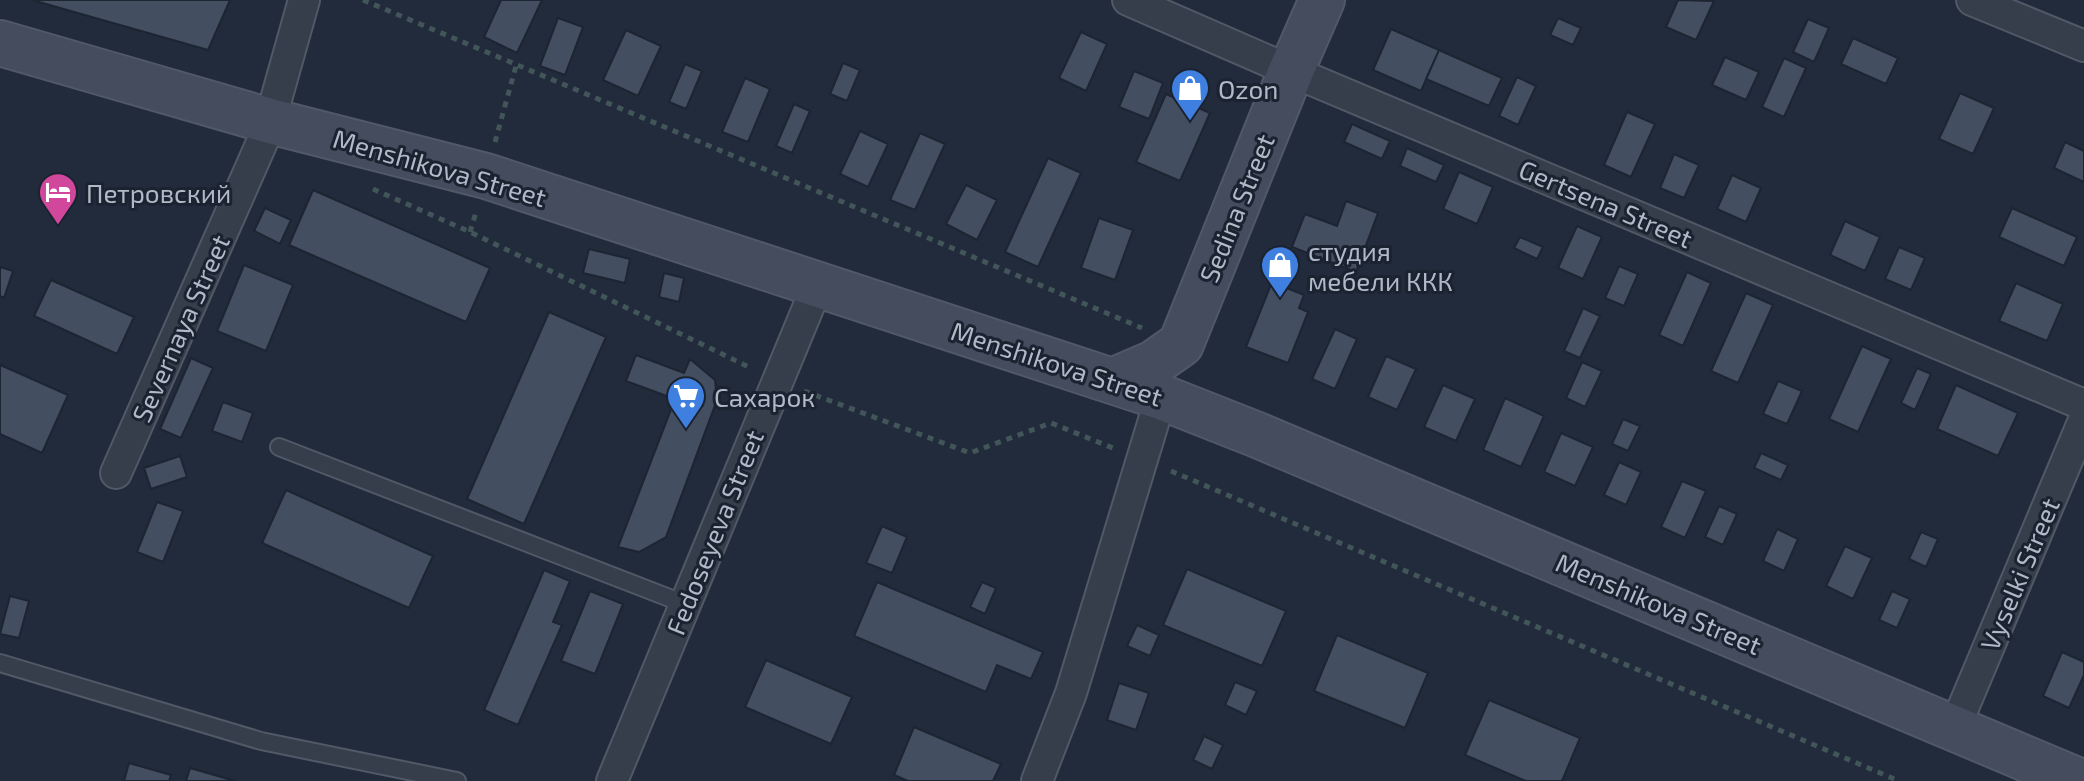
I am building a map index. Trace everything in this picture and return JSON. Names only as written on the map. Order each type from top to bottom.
[{"type":"main road","name":"Sedina Street","points":[[1181,344],[1322,0]]},
{"type":"main road","name":"Menshikova Street","points":[[0,43],[270,121],[486,176],[1161,397],[1955,727],[2012,768],[2079,781]]},
{"type":"main road","points":[[1112,381],[1154,363],[1181,344]]},
{"type":"street","name":"Severnaya Street","points":[[116,473],[270,121],[304,0]]},
{"type":"street","name":"Gertsena Street","points":[[1128,0],[2084,405]]},
{"type":"street","points":[[1972,0],[2084,46]]},
{"type":"street","name":"Fedoseyeva Street","points":[[612,781],[818,284]]},
{"type":"street","points":[[1037,781],[1071,693],[1161,397]]},
{"type":"street","name":"Vyselki Street","points":[[1955,727],[2084,420]]},
{"type":"lane","points":[[279,447],[685,604]]},
{"type":"lane","points":[[0,663],[261,741],[457,781]]},
{"type":"path","points":[[363,0],[1181,344]]},
{"type":"path","points":[[360,183],[470,232],[777,381],[970,453],[1051,423],[1899,781]]},
{"type":"building","points":[[32,0],[230,0],[208,50]]},
{"type":"building","points":[[501,0],[542,0],[517,53],[484,37]]},
{"type":"building","points":[[1678,0],[1714,1],[1696,40],[1666,27]]},
{"type":"building","points":[[558,18],[583,27],[565,75],[540,66]]},
{"type":"building","points":[[1558,18],[1581,28],[1573,45],[1550,35]]},
{"type":"building","points":[[1808,19],[1829,28],[1814,62],[1793,52]]},
{"type":"building","points":[[1391,29],[1439,50],[1421,91],[1373,70]]},
{"type":"building","points":[[626,30],[661,46],[638,96],[603,80]]},
{"type":"building","points":[[1081,32],[1107,44],[1086,91],[1059,78]]},
{"type":"building","points":[[1853,38],[1898,58],[1886,84],[1841,64]]},
{"type":"building","points":[[1439,50],[1502,78],[1489,106],[1426,79]]},
{"type":"building","points":[[1725,57],[1759,72],[1746,100],[1712,85]]},
{"type":"building","points":[[1784,58],[1806,68],[1784,117],[1762,107]]},
{"type":"building","points":[[843,63],[860,70],[847,101],[830,94]]},
{"type":"building","points":[[685,64],[702,71],[686,109],[669,102]]},
{"type":"building","points":[[1134,71],[1163,83],[1149,119],[1119,107]]},
{"type":"building","points":[[1517,77],[1536,86],[1518,125],[1499,116]]},
{"type":"building","points":[[745,78],[770,89],[748,142],[722,132]]},
{"type":"building","points":[[1960,93],[1994,108],[1973,154],[1939,139]]},
{"type":"building","points":[[1166,94],[1210,113],[1180,181],[1136,162]]},
{"type":"building","points":[[794,104],[810,111],[792,153],[776,146]]},
{"type":"building","points":[[1627,112],[1655,124],[1631,177],[1604,165]]},
{"type":"building","points":[[1352,124],[1390,141],[1382,159],[1344,142]]},
{"type":"building","points":[[860,131],[888,144],[868,187],[840,174]]},
{"type":"building","points":[[920,133],[945,144],[915,210],[890,200]]},
{"type":"building","points":[[2065,142],[2084,151],[2084,182],[2054,168]]},
{"type":"building","points":[[1407,148],[1444,165],[1436,182],[1400,166]]},
{"type":"building","points":[[1674,154],[1699,165],[1684,198],[1660,188]]},
{"type":"building","points":[[1048,158],[1081,173],[1038,267],[1005,252]]},
{"type":"building","points":[[1459,172],[1493,187],[1477,224],[1443,209]]},
{"type":"building","points":[[1732,175],[1761,188],[1746,222],[1717,209]]},
{"type":"building","points":[[966,185],[997,200],[977,240],[946,224]]},
{"type":"building","points":[[313,190],[490,268],[466,322],[289,245]]},
{"type":"building","points":[[1346,201],[1378,213],[1356,272],[1292,247],[1305,214],[1337,226]]},
{"type":"building","points":[[265,208],[291,220],[280,244],[254,231]]},
{"type":"building","points":[[2012,208],[2077,237],[2064,266],[1999,237]]},
{"type":"building","points":[[1099,218],[1133,230],[1115,280],[1081,268]]},
{"type":"building","points":[[1845,221],[1880,237],[1865,271],[1830,255]]},
{"type":"building","points":[[1577,226],[1602,237],[1583,279],[1558,268]]},
{"type":"building","points":[[1520,237],[1543,247],[1537,259],[1514,248]]},
{"type":"building","points":[[1899,247],[1925,258],[1911,290],[1885,279]]},
{"type":"building","points":[[589,249],[630,259],[625,283],[583,273]]},
{"type":"building","points":[[244,265],[293,285],[266,351],[217,331]]},
{"type":"building","points":[[1619,266],[1638,274],[1624,306],[1605,298]]},
{"type":"building","points":[[0,267],[13,271],[4,298],[0,296]]},
{"type":"building","points":[[1687,272],[1711,283],[1683,346],[1659,335]]},
{"type":"building","points":[[664,273],[684,278],[679,302],[659,297]]},
{"type":"building","points":[[51,280],[134,317],[117,354],[34,316]]},
{"type":"building","points":[[1272,282],[1304,295],[1299,308],[1308,312],[1288,363],[1246,347]]},
{"type":"building","points":[[2016,283],[2063,304],[2047,341],[1999,321]]},
{"type":"building","points":[[1746,293],[1773,305],[1738,383],[1711,371]]},
{"type":"building","points":[[1583,308],[1600,316],[1580,358],[1564,351]]},
{"type":"building","points":[[549,312],[606,337],[524,524],[467,499]]},
{"type":"building","points":[[1335,329],[1357,339],[1335,389],[1312,379]]},
{"type":"building","points":[[1862,346],[1891,359],[1858,432],[1829,419]]},
{"type":"building","points":[[636,355],[684,373],[690,359],[715,380],[717,400],[666,537],[639,552],[618,547],[675,399],[626,381]]},
{"type":"building","points":[[1386,356],[1416,369],[1397,410],[1368,397]]},
{"type":"building","points":[[191,358],[213,368],[181,438],[160,429]]},
{"type":"building","points":[[1582,362],[1602,371],[1585,407],[1566,398]]},
{"type":"building","points":[[0,365],[68,395],[42,453],[0,434]]},
{"type":"building","points":[[1917,368],[1931,374],[1915,410],[1901,403]]},
{"type":"building","points":[[1778,381],[1802,391],[1787,424],[1763,414]]},
{"type":"building","points":[[1443,385],[1475,399],[1456,441],[1424,427]]},
{"type":"building","points":[[1956,385],[2018,413],[1998,456],[1937,429]]},
{"type":"building","points":[[1505,398],[1544,416],[1521,467],[1483,450]]},
{"type":"building","points":[[223,402],[253,413],[242,442],[212,431]]},
{"type":"building","points":[[1623,419],[1640,426],[1628,451],[1612,444]]},
{"type":"building","points":[[1561,433],[1593,447],[1575,486],[1544,472]]},
{"type":"building","points":[[1761,453],[1788,465],[1781,480],[1754,468]]},
{"type":"building","points":[[180,456],[187,477],[151,489],[144,468]]},
{"type":"building","points":[[1619,462],[1641,472],[1626,505],[1604,495]]},
{"type":"building","points":[[1682,481],[1706,491],[1685,538],[1661,527]]},
{"type":"building","points":[[286,490],[433,556],[409,608],[262,543]]},
{"type":"building","points":[[157,502],[183,511],[163,562],[137,552]]},
{"type":"building","points":[[1719,506],[1737,514],[1723,545],[1705,537]]},
{"type":"building","points":[[882,526],[907,537],[892,573],[866,563]]},
{"type":"building","points":[[1777,529],[1798,539],[1784,571],[1763,561]]},
{"type":"building","points":[[1921,532],[1938,539],[1926,567],[1909,559]]},
{"type":"building","points":[[1845,546],[1872,558],[1853,599],[1826,586]]},
{"type":"building","points":[[1187,569],[1286,611],[1262,666],[1163,625]]},
{"type":"building","points":[[544,570],[570,581],[553,622],[562,625],[518,725],[484,710]]},
{"type":"building","points":[[877,582],[1043,652],[1031,679],[997,665],[986,692],[854,636]]},
{"type":"building","points":[[982,582],[996,588],[985,614],[970,607]]},
{"type":"building","points":[[590,591],[623,604],[595,674],[561,661]]},
{"type":"building","points":[[1892,591],[1910,599],[1897,628],[1879,620]]},
{"type":"building","points":[[10,596],[29,601],[19,638],[0,634]]},
{"type":"building","points":[[1137,625],[1159,635],[1150,656],[1127,646]]},
{"type":"building","points":[[1337,635],[1428,673],[1405,728],[1314,691]]},
{"type":"building","points":[[2062,652],[2084,662],[2084,675],[2069,708],[2043,696]]},
{"type":"building","points":[[766,660],[852,697],[831,744],[745,707]]},
{"type":"building","points":[[1235,682],[1257,691],[1246,715],[1225,705]]},
{"type":"building","points":[[1119,683],[1149,693],[1136,730],[1107,720]]},
{"type":"building","points":[[1489,700],[1580,738],[1562,781],[1526,781],[1465,755]]},
{"type":"building","points":[[914,727],[1001,764],[993,781],[908,781],[894,775]]},
{"type":"building","points":[[1204,736],[1223,745],[1212,769],[1193,760]]},
{"type":"building","points":[[129,763],[171,775],[169,781],[124,781]]},
{"type":"building","points":[[190,768],[235,781],[186,781]]},
{"type":"place","name":"Ozon","points":[[1190,122]]},
{"type":"place","name":"Петровский","points":[[58,226]]},
{"type":"place","name":"студия мебели ККК","points":[[1280,299]]},
{"type":"place","name":"Сахарок","points":[[686,430]]}]
